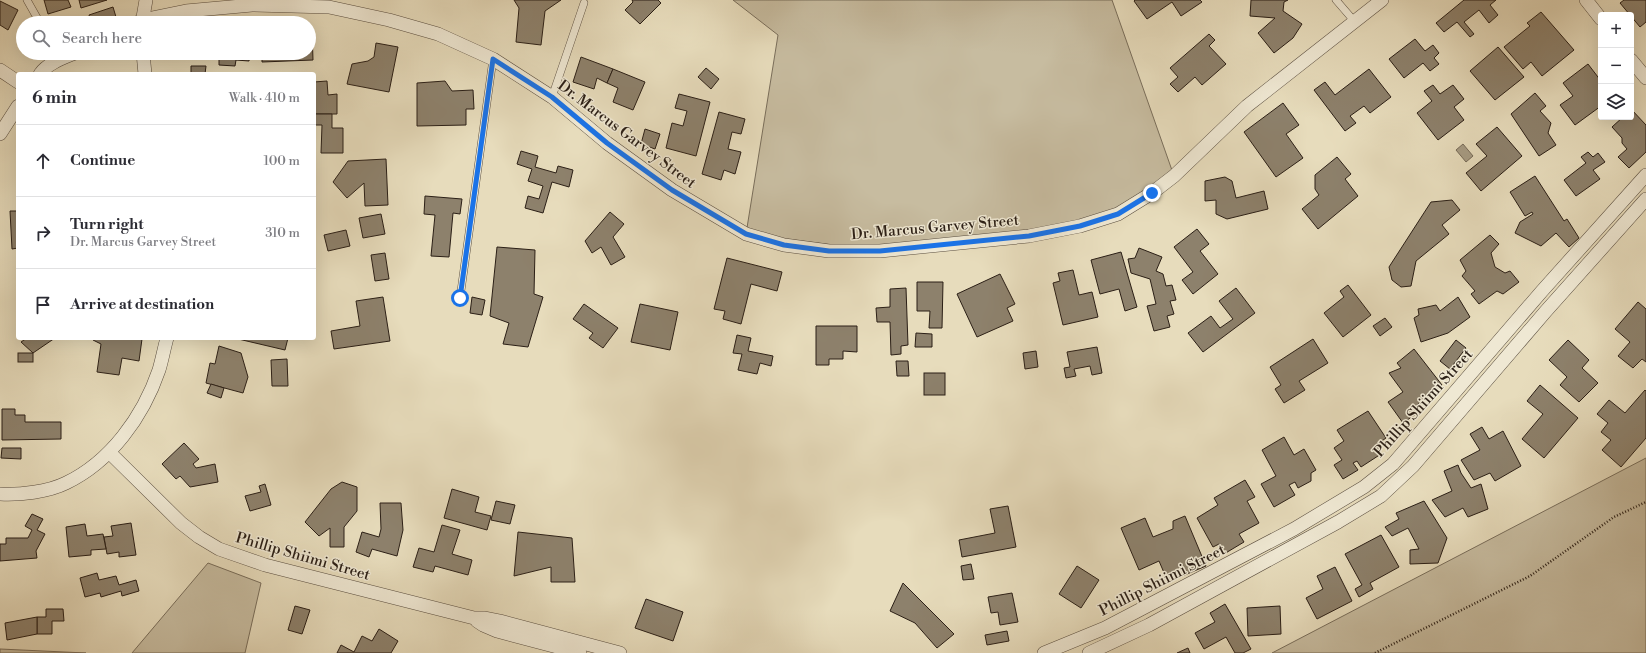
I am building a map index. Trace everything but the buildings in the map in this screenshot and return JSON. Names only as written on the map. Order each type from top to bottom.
[{"type":"street","points":[[142,16],[146,0]]},
{"type":"street","name":"Dr. Marcus Garvey Street","points":[[166,16],[186,11],[252,5],[329,7],[389,20],[438,34],[493,59],[552,97],[607,143],[672,190],[746,234],[784,245],[829,251],[880,251],[1029,236],[1080,226],[1118,214],[1152,193],[1174,176],[1247,106],[1382,0]]},
{"type":"street","points":[[1586,0],[1598,15]]},
{"type":"street","points":[[41,72],[54,60]]},
{"type":"street","points":[[144,60],[145,72]]},
{"type":"street","points":[[1634,64],[1646,78]]},
{"type":"street","points":[[0,70],[16,81]]},
{"type":"street","points":[[0,134],[16,109]]},
{"type":"street","name":"Phillip Shiimi Street","points":[[1044,653],[1105,628],[1294,528],[1364,487],[1393,464],[1537,297],[1646,175]]},
{"type":"street","name":"Phillip Shiimi Street","points":[[1089,653],[1149,625],[1331,526],[1381,496],[1413,466],[1546,311],[1646,200]]},
{"type":"street","points":[[0,494],[39,491],[65,484],[110,453],[133,422],[146,399],[158,371],[166,340]]},
{"type":"street","name":"Phillip Shiimi Street","points":[[110,453],[181,523],[199,537],[219,549],[265,565],[474,618],[485,618],[500,621],[620,653]]},
{"type":"street","name":"Phillip Shiimi Street","points":[[474,618],[483,625],[497,631],[580,653]]},
{"type":"lane","points":[[27,0],[36,16]]},
{"type":"lane","points":[[1336,0],[1355,22]]},
{"type":"lane","points":[[552,97],[584,3]]},
{"type":"lane","points":[[460,298],[493,59]]},
{"type":"path","points":[[1375,653],[1530,576],[1614,517],[1646,502]]},
{"type":"shaded area","points":[[733,0],[1112,0],[1174,176],[1152,193],[1080,226],[880,251],[746,234],[778,35]]},
{"type":"shaded area","points":[[1463,144],[1473,156],[1466,162],[1456,150]]},
{"type":"shaded area","points":[[1646,458],[1646,653],[1272,653]]},
{"type":"shaded area","points":[[208,563],[261,583],[245,653],[132,653]]},
{"type":"shaded area","points":[[0,649],[86,653],[0,653]]},
{"type":"route","points":[[460,298],[493,59],[552,97],[607,143],[672,190],[723,222],[746,234],[784,245],[829,251],[880,251],[1029,236],[1080,226],[1118,214],[1152,193]]}]
